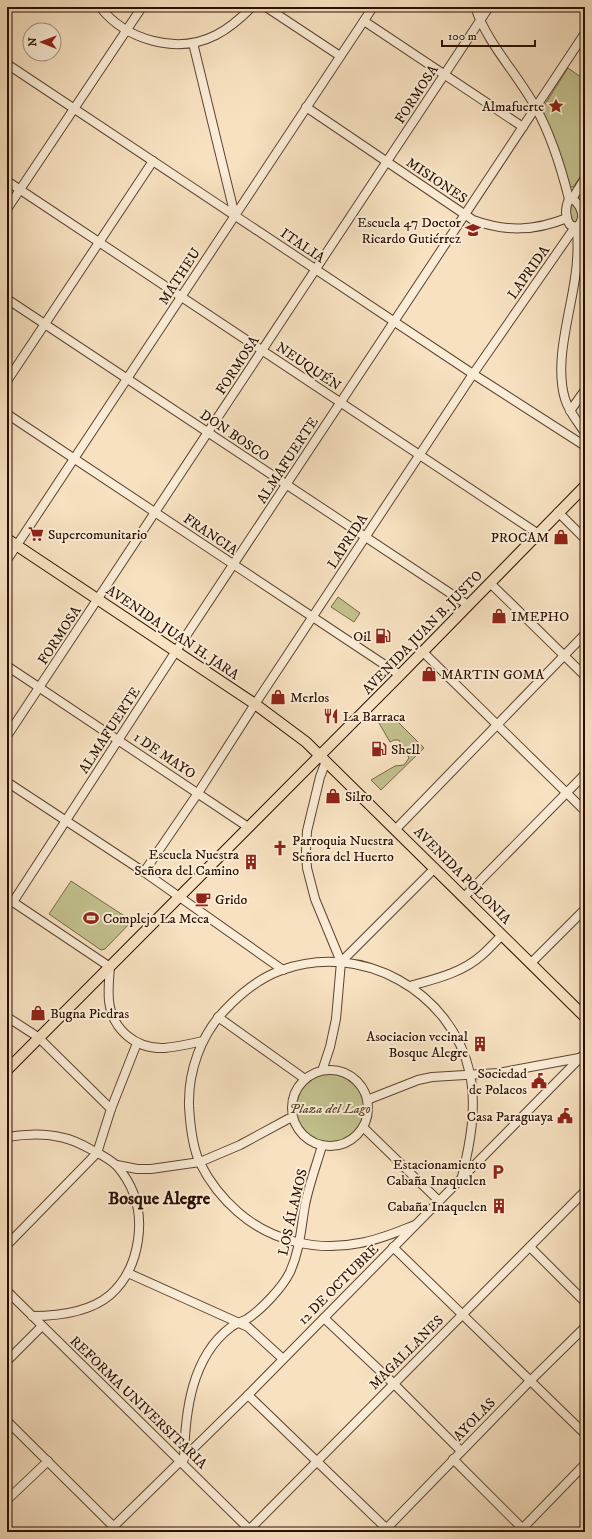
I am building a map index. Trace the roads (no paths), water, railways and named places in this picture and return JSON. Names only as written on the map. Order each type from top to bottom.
[{"type":"main road","name":"AVENIDA JUAN B. JUSTO","points":[[7,1070],[248,827],[323,758],[400,675],[537,533],[585,486]]},
{"type":"main road","name":"AVENIDA JUAN H. JARA","points":[[7,539],[255,704],[306,742],[323,758]]},
{"type":"main road","name":"AVENIDA POLONIA","points":[[323,758],[585,1017]]},
{"type":"street","points":[[100,7],[108,17],[127,31],[148,40],[169,44],[193,43],[215,36],[237,22],[252,7]]},
{"type":"street","points":[[7,210],[73,108],[142,7]]},
{"type":"street","points":[[266,7],[340,56]]},
{"type":"street","name":"MATHEU","points":[[7,560],[373,7]]},
{"type":"street","points":[[475,7],[480,21],[490,39],[536,107],[554,146],[571,199],[578,204],[581,210],[582,217],[579,226],[578,262],[565,334],[561,374],[565,400],[570,411],[585,433]]},
{"type":"street","name":"FORMOSA","points":[[7,736],[489,7]]},
{"type":"street","points":[[364,21],[523,127]]},
{"type":"street","name":"ALMAFUERTE","points":[[10,900],[66,821],[176,651],[585,33]]},
{"type":"street","points":[[193,43],[235,216]]},
{"type":"street","name":"ITALIA","points":[[7,64],[394,322],[585,446]]},
{"type":"street","name":"MISIONES","points":[[306,108],[465,214],[483,223],[507,228],[537,227],[549,225],[567,218]]},
{"type":"street","points":[[7,381],[153,161]]},
{"type":"street","points":[[579,226],[570,225],[567,218],[566,208],[585,178]]},
{"type":"street","name":"NEUQUÉN","points":[[7,181],[537,533]]},
{"type":"street","name":"LAPRIDA","points":[[144,872],[198,793],[312,617],[473,374],[579,226]]},
{"type":"street","name":"DON BOSCO","points":[[7,299],[468,605]]},
{"type":"street","points":[[570,411],[585,390]]},
{"type":"street","name":"FRANCIA","points":[[7,414],[400,675]]},
{"type":"street","points":[[558,512],[585,538]]},
{"type":"street","points":[[490,583],[585,676]]},
{"type":"street","points":[[396,829],[496,724],[585,634]]},
{"type":"street","points":[[423,652],[585,812]]},
{"type":"street","name":"1 DE MAYO","points":[[7,666],[248,827]]},
{"type":"street","points":[[323,758],[307,831],[307,868],[315,899],[341,962],[336,1018],[330,1047],[323,1068]]},
{"type":"street","points":[[464,897],[585,774]]},
{"type":"street","points":[[7,782],[144,872],[283,970]]},
{"type":"street","points":[[341,962],[435,868]]},
{"type":"street","points":[[10,900],[110,967],[109,1000],[114,1019],[124,1033],[137,1043],[162,1048],[203,1041]]},
{"type":"street","points":[[531,963],[585,909]]},
{"type":"street","points":[[410,986],[443,977],[458,970],[482,955],[502,935]]},
{"type":"street","points":[[415,1225],[386,1236],[360,1243],[328,1246],[300,1243],[285,1239],[261,1228],[239,1213],[220,1193],[200,1162],[190,1119],[189,1099],[191,1079],[203,1041],[218,1017],[237,997],[259,981],[283,970],[312,962],[341,962],[370,967],[388,974],[410,986],[438,1010],[448,1024],[458,1040],[470,1074],[472,1117],[468,1153],[462,1177]]},
{"type":"street","points":[[7,1016],[38,1038],[111,1109]]},
{"type":"street","points":[[218,1017],[306,1079]]},
{"type":"street","points":[[7,1245],[97,1153],[111,1109],[137,1043]]},
{"type":"street","points":[[367,1100],[418,1080],[432,1077],[498,1073],[582,1055]]},
{"type":"street","name":"12 DE OCTUBRE","points":[[114,1530],[582,1055]]},
{"type":"street","points":[[323,1068],[342,1070],[354,1076],[360,1081],[367,1100],[367,1116],[363,1127],[354,1137],[346,1142],[334,1146],[322,1146],[303,1137],[296,1128],[293,1118],[292,1107],[298,1087],[313,1073],[323,1068]]},
{"type":"street","points":[[7,1137],[27,1135],[64,1138],[77,1142],[116,1165],[137,1169],[151,1169],[200,1162],[229,1150],[288,1119],[293,1118]]},
{"type":"street","points":[[363,1127],[439,1201]]},
{"type":"street","name":"LOS ÁLAMOS","points":[[183,1460],[185,1424],[188,1405],[197,1375],[210,1350],[218,1339],[232,1325],[247,1319],[256,1312],[282,1285],[290,1272],[300,1243],[308,1193],[322,1146]]},
{"type":"street","points":[[32,1316],[65,1313],[95,1304],[109,1296],[120,1285],[128,1273],[137,1247],[140,1228],[139,1210],[132,1189],[116,1165]]},
{"type":"street","name":"MAGALLANES","points":[[249,1531],[461,1314],[530,1248],[585,1191]]},
{"type":"street","points":[[394,1247],[585,1434]]},
{"type":"street","points":[[530,1248],[585,1302]]},
{"type":"street","points":[[128,1273],[239,1322],[256,1333],[283,1359]]},
{"type":"street","name":"REFORMA UNIVERSITARIA","points":[[7,1291],[183,1460],[249,1531]]},
{"type":"street","points":[[324,1318],[393,1383],[461,1451]]},
{"type":"street","points":[[7,1361],[42,1326]]},
{"type":"street","name":"AYOLAS","points":[[387,1531],[453,1459],[585,1327]]},
{"type":"street","points":[[248,1395],[317,1460],[387,1531]]},
{"type":"street","points":[[7,1421],[48,1461],[114,1530]]},
{"type":"street","points":[[453,1459],[523,1531],[585,1464]]},
{"type":"street","points":[[7,1500],[48,1461]]},
{"type":"place","name":"Almafuerte","points":[[556,106]]},
{"type":"place","name":"Escuela 47 Doctor Ricardo Gutiérrez","points":[[473,230]]},
{"type":"place","name":"Supercomunitario","points":[[36,534]]},
{"type":"place","name":"PROCAM","points":[[561,537]]},
{"type":"place","name":"IMEPHO","points":[[499,616]]},
{"type":"place","name":"Oil","points":[[383,636]]},
{"type":"place","name":"MARTIN GOMA","points":[[429,674]]},
{"type":"place","name":"Merlos","points":[[278,697]]},
{"type":"place","name":"La Barraca","points":[[331,716]]},
{"type":"place","name":"Shell","points":[[379,749]]},
{"type":"place","name":"Silro","points":[[333,796]]},
{"type":"place","name":"Parroquia Nuestra Señora del Huerto","points":[[280,848]]},
{"type":"place","name":"Escuela Nuestra Señora del Camino","points":[[251,862]]},
{"type":"place","name":"Grido","points":[[203,899]]},
{"type":"place","name":"Complejo La Meca","points":[[91,918]]},
{"type":"place","name":"Bugna Piedras","points":[[38,1013]]},
{"type":"place","name":"Asociacion vecinal Bosque Alegre","points":[[480,1044]]},
{"type":"place","name":"Sociedad de Polacos","points":[[539,1081]]},
{"type":"place","name":"Casa Paraguaya","points":[[565,1116]]},
{"type":"place","name":"Estacionamiento Cabaña Inaquelen","points":[[498,1172]]},
{"type":"place","name":"Cabaña Inaquelen","points":[[499,1206]]},
{"type":"district","name":"Bosque Alegre","points":[[159,1198]]},
{"type":"park label","name":"Plaza del Lago","points":[[330,1108]]}]
